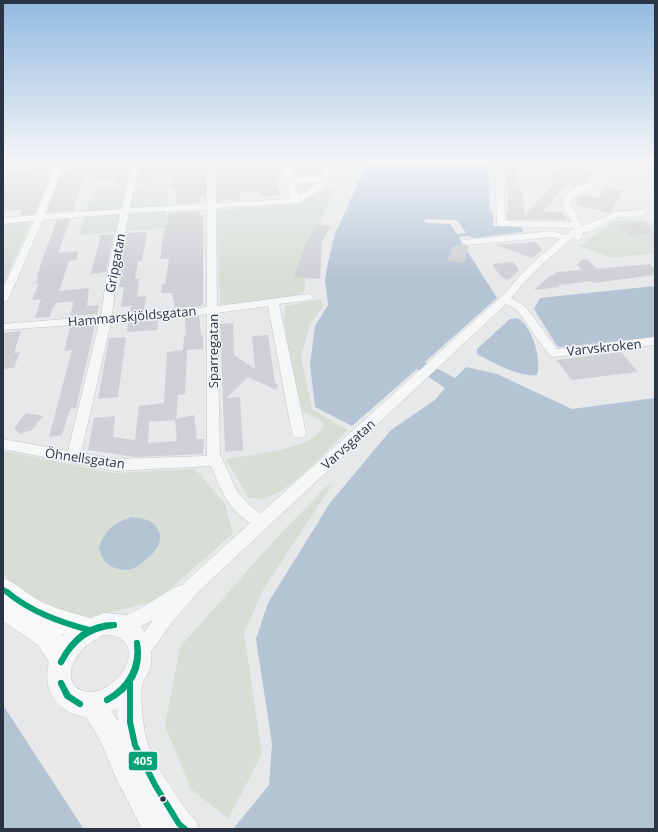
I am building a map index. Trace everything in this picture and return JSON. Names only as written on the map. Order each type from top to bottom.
[{"type":"main road","points":[[3,589],[28,609],[59,623],[88,630]]},
{"type":"main road","points":[[3,606],[47,636],[62,659]]},
{"type":"street","points":[[3,300],[46,200]]},
{"type":"street","name":"Gripgatan","points":[[73,457],[106,318],[112,274],[127,200]]},
{"type":"street","name":"Sparregatan","points":[[211,200],[213,310],[212,426],[215,460],[232,497],[248,513],[262,522]]},
{"type":"street","points":[[3,221],[40,217],[296,200]]},
{"type":"street","points":[[501,200],[502,224],[579,227],[586,229],[619,214],[642,214]]},
{"type":"street","points":[[567,200],[566,204],[579,227]]},
{"type":"street","name":"Varvsgatan","points":[[141,651],[161,623],[191,587],[444,357],[505,299],[512,288],[579,227]]},
{"type":"street","name":"Varvsgatan","points":[[505,299],[522,291],[578,239],[579,227]]},
{"type":"street","points":[[466,242],[552,234],[567,238]]},
{"type":"street","name":"Hammarskjöldsgatan","points":[[3,327],[213,310],[309,297]]},
{"type":"street","name":"Varvskroken","points":[[505,299],[521,308],[554,353],[655,341]]},
{"type":"street","points":[[273,303],[299,433]]},
{"type":"street","name":"Öhnellsgatan","points":[[3,444],[115,465],[201,462],[215,460]]},
{"type":"street","name":"Varvsgatan","points":[[123,626],[152,611],[191,587]]},
{"type":"street","points":[[104,624],[123,626],[135,636],[141,651],[138,668],[130,683],[113,698],[93,705],[75,703],[63,693],[58,677],[62,659],[73,642],[88,630],[104,624]]},
{"type":"street","points":[[130,683],[130,719],[134,744],[179,824],[185,829]]},
{"type":"street","points":[[93,705],[109,731],[124,767],[156,829]]},
{"type":"shaded area","points":[[90,200],[168,200],[165,228],[79,235]]},
{"type":"shaded area","points":[[304,200],[329,200],[308,257],[304,292],[294,297],[220,305],[217,210],[295,204]]},
{"type":"shaded area","points":[[32,219],[3,285],[3,222]]},
{"type":"shaded area","points":[[630,219],[655,224],[655,253],[612,258],[580,246],[614,221]]},
{"type":"shaded area","points":[[320,299],[324,306],[310,324],[301,357],[312,409],[348,430],[298,479],[275,494],[265,498],[249,498],[226,459],[265,453],[295,446],[318,433],[324,425],[320,420],[301,410],[297,398],[284,320],[285,306]]},
{"type":"shaded area","points":[[3,451],[114,473],[195,469],[225,504],[233,533],[158,600],[89,618],[44,612],[3,574]]},
{"type":"shaded area","points":[[332,485],[264,588],[244,633],[262,754],[228,819],[191,789],[165,726],[180,647],[279,535],[327,486]]},
{"type":"water","points":[[350,200],[490,200],[490,212],[493,212],[493,226],[516,226],[523,229],[522,232],[474,238],[468,236],[459,238],[497,298],[425,362],[455,378],[466,367],[497,374],[572,409],[655,398],[655,829],[233,829],[269,785],[272,744],[256,639],[268,603],[330,503],[391,430],[435,400],[445,388],[417,369],[352,426],[315,407],[310,365],[315,326],[328,305],[325,280],[335,234]],"holes":[[[423,220],[458,221],[466,233],[457,234],[450,224],[427,223]]]},
{"type":"water","points":[[655,286],[655,337],[561,347],[557,346],[534,309],[540,298]]},
{"type":"water","points":[[517,318],[527,328],[534,343],[538,360],[537,375],[514,372],[477,354],[477,349],[510,319]]},
{"type":"water","points":[[132,517],[144,519],[153,523],[158,530],[160,540],[154,552],[141,564],[135,568],[120,570],[106,563],[102,558],[99,548],[107,531],[115,524]]},
{"type":"water","points":[[3,705],[81,825],[84,829],[3,829]]},
{"type":"building","points":[[3,200],[41,200],[35,214],[20,215],[22,210],[3,211]]},
{"type":"building","points":[[52,200],[77,200],[73,211],[47,212]]},
{"type":"building","points":[[176,200],[200,200],[200,203],[176,204]]},
{"type":"building","points":[[507,200],[523,200],[525,215],[539,200],[553,200],[543,212],[562,212],[566,220],[507,220],[506,211],[508,211]]},
{"type":"building","points":[[577,200],[618,200],[608,214],[606,212],[574,204]]},
{"type":"building","points":[[200,211],[200,215],[203,215],[203,304],[201,306],[175,308],[172,293],[161,293],[162,284],[165,284],[169,259],[160,259],[168,213]]},
{"type":"building","points":[[70,219],[58,253],[79,251],[76,260],[69,261],[59,291],[89,288],[87,306],[99,305],[97,314],[70,316],[74,301],[56,303],[50,317],[35,318],[41,299],[32,300],[39,283],[36,284],[42,260],[57,220]]},
{"type":"building","points":[[642,222],[655,233],[630,236],[619,225]]},
{"type":"building","points":[[317,224],[331,226],[322,242],[320,279],[294,277],[305,244]]},
{"type":"building","points":[[147,232],[142,261],[138,261],[135,279],[139,279],[137,297],[146,296],[144,311],[130,312],[131,306],[121,307],[124,287],[119,287],[122,271],[119,271],[127,233]]},
{"type":"building","points":[[114,234],[106,272],[91,274],[101,235]]},
{"type":"building","points":[[536,242],[542,250],[532,258],[496,245]]},
{"type":"building","points":[[453,246],[469,246],[464,263],[447,261]]},
{"type":"building","points":[[588,259],[596,269],[650,264],[655,269],[655,275],[593,283],[591,281],[558,285],[560,287],[534,290],[551,275],[557,272],[582,270],[577,265],[581,260]]},
{"type":"building","points":[[513,262],[519,270],[508,280],[501,277],[492,264]]},
{"type":"building","points":[[199,316],[201,335],[203,335],[203,349],[187,350],[185,394],[178,395],[176,419],[194,415],[197,439],[204,439],[203,454],[135,457],[88,450],[94,418],[115,416],[113,437],[135,440],[139,406],[164,403],[167,352],[183,350],[184,336],[186,336],[185,317]],"holes":[[[175,420],[177,441],[148,443],[149,422]]]},
{"type":"building","points":[[158,320],[157,330],[127,332],[128,322]]},
{"type":"building","points":[[233,323],[234,355],[255,369],[252,336],[268,335],[275,383],[278,385],[276,390],[248,377],[227,398],[240,397],[243,450],[225,452],[220,324]]},
{"type":"building","points":[[95,325],[76,408],[70,409],[62,435],[49,437],[72,350],[64,351],[70,327]]},
{"type":"building","points":[[21,331],[14,353],[20,352],[14,368],[3,369],[3,333]]},
{"type":"building","points":[[126,337],[118,397],[98,399],[109,338]]},
{"type":"building","points":[[621,352],[638,372],[571,380],[557,360]]},
{"type":"building","points":[[26,413],[43,416],[31,431],[20,434],[14,428]]},
{"type":"transit line","name":"405","points":[[3,589],[22,604],[43,615],[89,630]]},
{"type":"transit line","name":"405","points":[[61,662],[75,640],[82,634],[97,627],[114,625]]},
{"type":"transit line","name":"405","points":[[61,662],[71,646],[82,635],[96,628],[114,625]]},
{"type":"transit line","name":"405","points":[[107,700],[122,690],[132,677],[138,661],[137,643]]},
{"type":"transit line","name":"405","points":[[107,700],[122,691],[133,677],[137,669],[138,661],[139,652],[137,643]]},
{"type":"transit line","name":"405","points":[[61,683],[68,696],[80,704]]},
{"type":"transit line","name":"405","points":[[61,683],[67,696],[80,704]]},
{"type":"transit line","name":"405","points":[[130,683],[130,722],[135,745],[155,785],[179,824],[185,829]]}]
